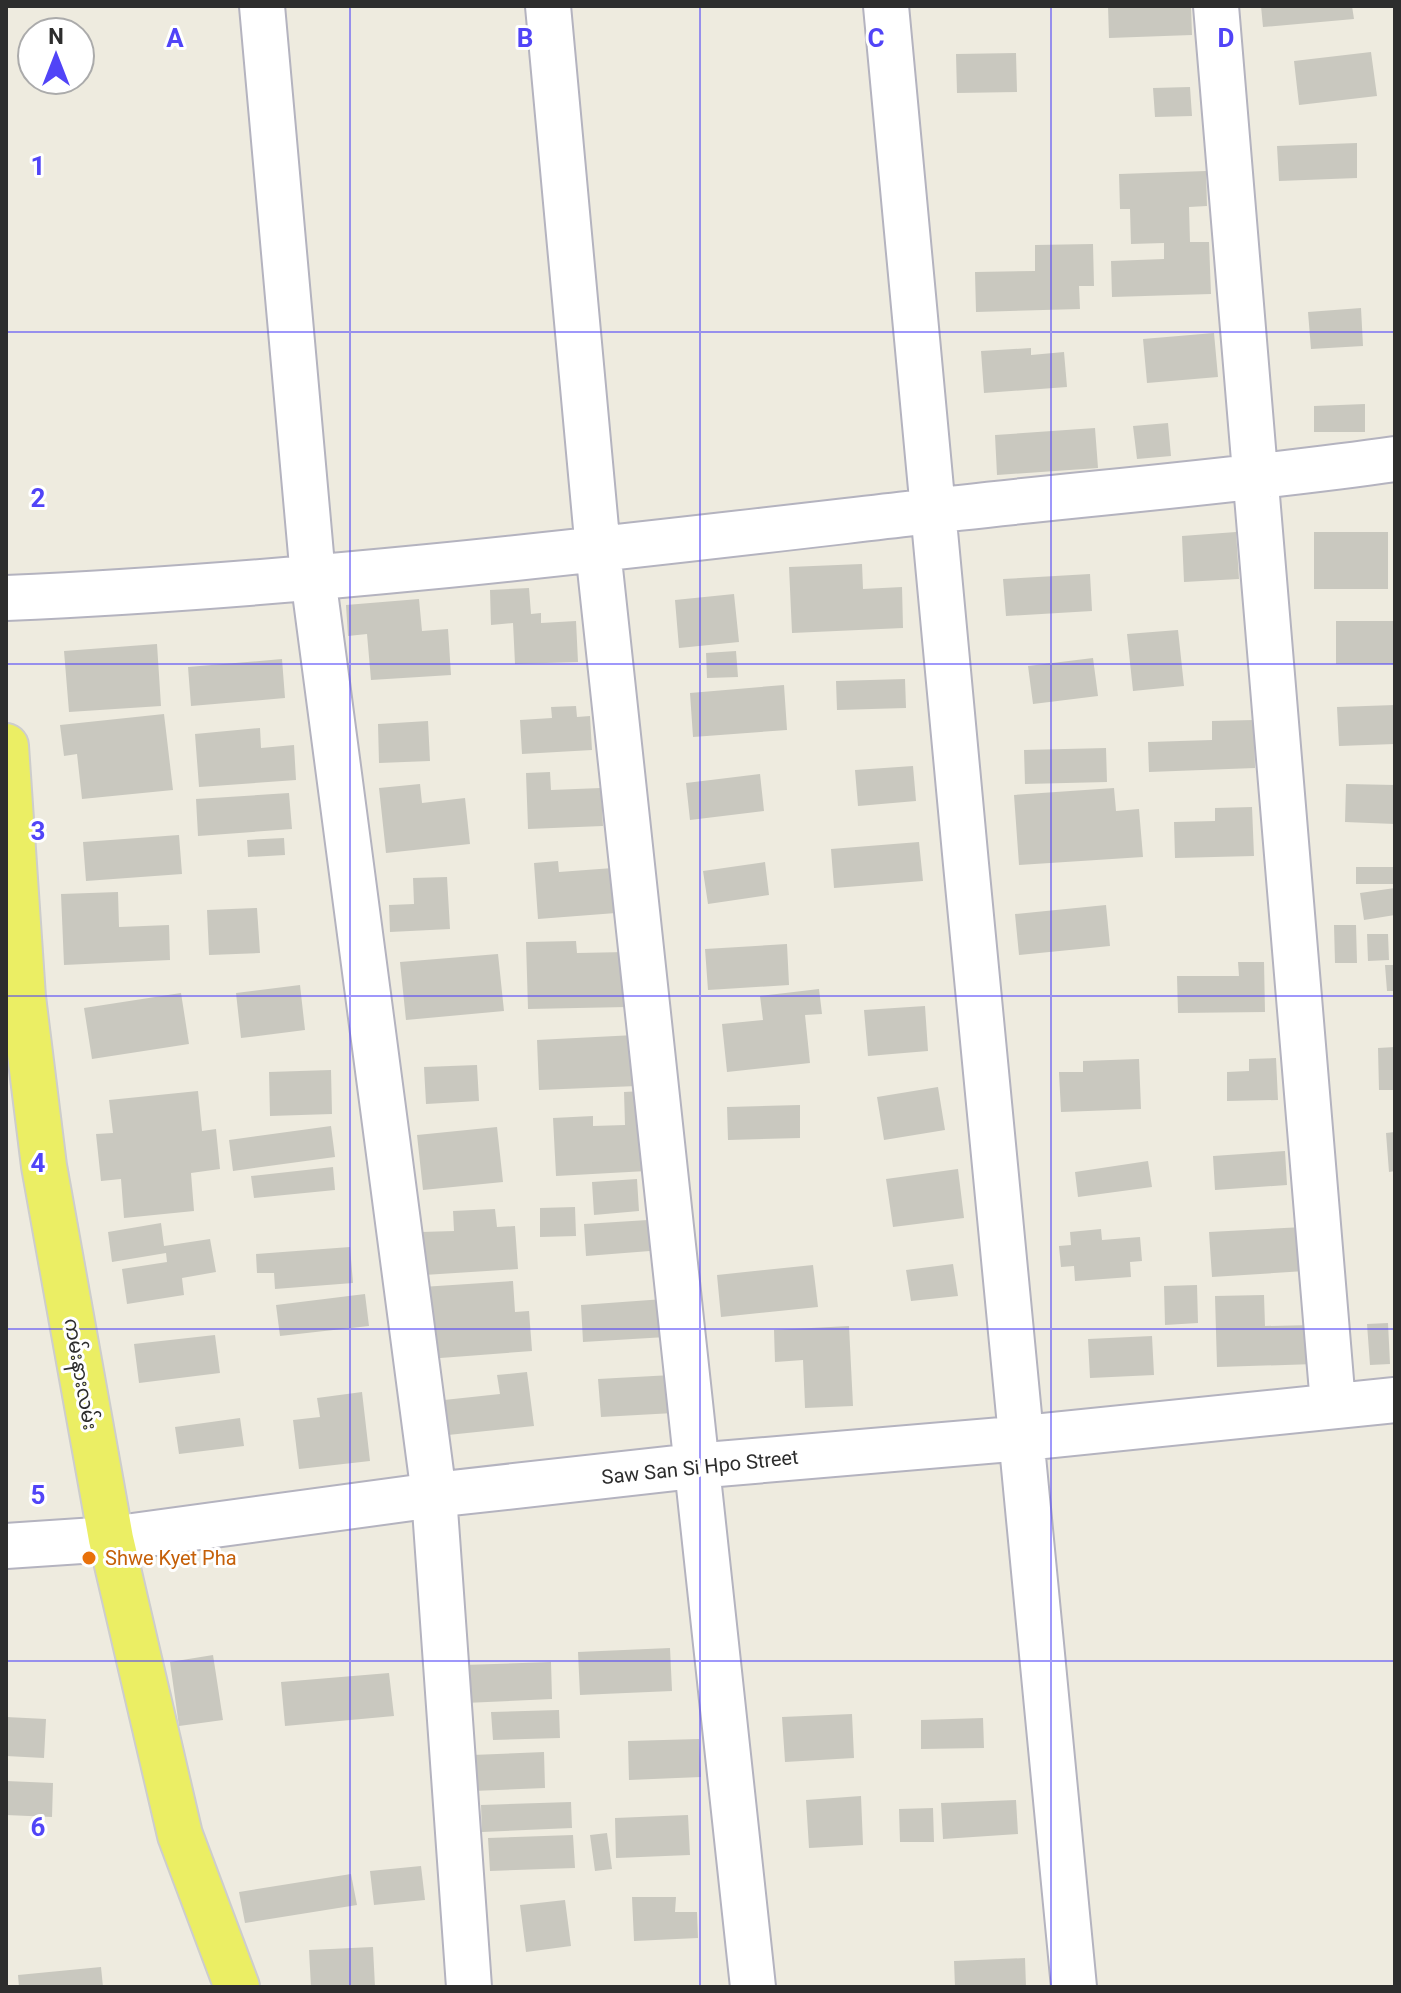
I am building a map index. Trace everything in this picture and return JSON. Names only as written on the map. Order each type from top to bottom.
[{"type":"main road","name":"ကမ်းနားလမ်း","points":[[6,746],[23,997],[44,1166],[111,1539],[180,1835],[237,1987]]},
{"type":"street","points":[[262,6],[313,577],[434,1495],[469,1987]]},
{"type":"street","points":[[548,6],[598,550],[694,1466],[753,1987]]},
{"type":"street","points":[[886,6],[930,511],[1024,1438],[1074,1987]]},
{"type":"street","points":[[1216,6],[1333,1404]]},
{"type":"street","points":[[6,598],[313,577],[598,550],[930,511],[1257,479],[1395,459]]},
{"type":"street","name":"Saw San Si Hpo Street","points":[[6,1546],[111,1539],[434,1495],[694,1466],[1024,1438],[1395,1400]]},
{"type":"building","points":[[1108,6],[1191,6],[1192,35],[1109,38]]},
{"type":"building","points":[[1261,6],[1352,6],[1354,19],[1263,27]]},
{"type":"building","points":[[1371,52],[1377,96],[1299,105],[1294,61]]},
{"type":"building","points":[[1016,53],[1017,92],[957,93],[956,54]]},
{"type":"building","points":[[1190,87],[1192,116],[1155,117],[1153,88]]},
{"type":"building","points":[[1357,143],[1357,178],[1279,181],[1277,146]]},
{"type":"building","points":[[1206,171],[1207,206],[1189,207],[1190,242],[1209,242],[1211,294],[1112,297],[1111,261],[1164,259],[1164,243],[1131,244],[1130,209],[1120,209],[1119,174]]},
{"type":"building","points":[[1093,244],[1094,286],[1079,286],[1080,309],[976,312],[975,272],[1035,271],[1035,245]]},
{"type":"building","points":[[1361,308],[1363,346],[1311,349],[1308,312]]},
{"type":"building","points":[[1214,333],[1218,377],[1147,383],[1143,339]]},
{"type":"building","points":[[1031,348],[1031,355],[1064,352],[1067,387],[984,393],[981,351]]},
{"type":"building","points":[[1365,404],[1365,432],[1314,432],[1314,406]]},
{"type":"building","points":[[1168,423],[1171,456],[1137,459],[1133,426]]},
{"type":"building","points":[[1095,428],[1098,468],[997,475],[995,435]]},
{"type":"building","points":[[1236,532],[1239,579],[1184,582],[1182,536]]},
{"type":"building","points":[[1314,532],[1388,532],[1388,589],[1314,589]]},
{"type":"building","points":[[862,564],[863,589],[902,587],[903,628],[792,633],[789,567]]},
{"type":"building","points":[[1090,574],[1092,611],[1006,616],[1003,579]]},
{"type":"building","points":[[529,588],[531,614],[541,613],[541,623],[576,621],[578,662],[515,664],[513,623],[491,625],[490,590]]},
{"type":"building","points":[[734,594],[739,642],[679,648],[675,600]]},
{"type":"building","points":[[419,599],[422,631],[448,629],[451,675],[371,680],[367,634],[348,636],[346,605]]},
{"type":"building","points":[[1336,621],[1395,621],[1395,664],[1336,664]]},
{"type":"building","points":[[1178,630],[1184,686],[1133,691],[1127,634]]},
{"type":"building","points":[[157,644],[161,706],[69,712],[64,651]]},
{"type":"building","points":[[736,651],[738,677],[707,678],[706,653]]},
{"type":"building","points":[[1093,658],[1098,696],[1033,704],[1028,666]]},
{"type":"building","points":[[282,659],[285,698],[191,706],[188,667]]},
{"type":"building","points":[[905,679],[906,708],[837,710],[836,681]]},
{"type":"building","points":[[784,685],[787,730],[693,737],[690,693]]},
{"type":"building","points":[[1395,705],[1395,744],[1339,746],[1337,707]]},
{"type":"building","points":[[576,706],[577,717],[590,716],[592,750],[522,754],[520,720],[552,718],[551,707]]},
{"type":"building","points":[[164,714],[173,790],[82,799],[77,754],[64,756],[60,725]]},
{"type":"building","points":[[1254,720],[1255,768],[1149,772],[1148,742],[1212,740],[1212,721]]},
{"type":"building","points":[[428,721],[430,761],[379,763],[378,724]]},
{"type":"building","points":[[260,728],[261,748],[294,745],[296,780],[199,787],[195,734]]},
{"type":"building","points":[[1106,748],[1107,782],[1025,784],[1024,750]]},
{"type":"building","points":[[913,766],[916,801],[858,806],[855,770]]},
{"type":"building","points":[[550,772],[551,790],[601,788],[603,826],[528,829],[526,773]]},
{"type":"building","points":[[760,774],[764,811],[690,820],[686,783]]},
{"type":"building","points":[[420,784],[422,803],[465,798],[470,844],[386,853],[379,788]]},
{"type":"building","points":[[1346,784],[1395,785],[1395,824],[1345,822]]},
{"type":"building","points":[[1114,788],[1116,811],[1139,809],[1143,857],[1019,865],[1014,795]]},
{"type":"building","points":[[289,793],[292,829],[198,836],[196,799]]},
{"type":"building","points":[[1252,807],[1254,856],[1175,858],[1174,822],[1215,821],[1215,808]]},
{"type":"building","points":[[179,835],[182,874],[86,881],[83,842]]},
{"type":"building","points":[[284,838],[285,855],[248,857],[247,840]]},
{"type":"building","points":[[919,842],[923,881],[834,888],[831,849]]},
{"type":"building","points":[[558,861],[559,872],[613,868],[616,913],[538,919],[534,863]]},
{"type":"building","points":[[765,862],[769,895],[708,904],[703,871]]},
{"type":"building","points":[[1356,867],[1395,867],[1395,884],[1356,884]]},
{"type":"building","points":[[447,877],[450,929],[390,932],[389,905],[414,904],[413,878]]},
{"type":"building","points":[[1395,888],[1395,915],[1364,920],[1360,893]]},
{"type":"building","points":[[118,892],[119,927],[169,925],[170,960],[64,965],[61,894]]},
{"type":"building","points":[[1106,905],[1110,946],[1019,955],[1015,914]]},
{"type":"building","points":[[257,908],[260,953],[209,955],[207,910]]},
{"type":"building","points":[[1334,925],[1356,925],[1357,963],[1335,963]]},
{"type":"building","points":[[1367,934],[1388,934],[1389,960],[1368,961]]},
{"type":"building","points":[[576,941],[577,953],[626,952],[627,1007],[528,1009],[526,942]]},
{"type":"building","points":[[787,944],[789,985],[708,990],[705,949]]},
{"type":"building","points":[[498,954],[504,1011],[406,1020],[400,962]]},
{"type":"building","points":[[1238,962],[1264,962],[1265,1012],[1178,1013],[1177,976],[1239,976]]},
{"type":"building","points":[[1385,965],[1395,965],[1395,991],[1387,991]]},
{"type":"building","points":[[300,985],[305,1030],[241,1038],[236,993]]},
{"type":"building","points":[[819,989],[822,1014],[805,1015],[810,1063],[727,1072],[722,1024],[763,1020],[760,996]]},
{"type":"building","points":[[181,993],[189,1044],[92,1059],[84,1008]]},
{"type":"building","points":[[925,1006],[928,1051],[868,1056],[864,1010]]},
{"type":"building","points":[[635,1035],[637,1086],[539,1090],[537,1040]]},
{"type":"building","points":[[1395,1047],[1395,1090],[1379,1090],[1378,1048]]},
{"type":"building","points":[[1276,1058],[1278,1100],[1227,1101],[1227,1072],[1249,1071],[1249,1059]]},
{"type":"building","points":[[1139,1059],[1141,1109],[1061,1112],[1059,1072],[1083,1072],[1083,1061]]},
{"type":"building","points":[[477,1065],[479,1101],[426,1104],[424,1067]]},
{"type":"building","points":[[331,1070],[332,1114],[270,1116],[269,1072]]},
{"type":"building","points":[[938,1087],[945,1130],[884,1140],[877,1097]]},
{"type":"building","points":[[198,1091],[202,1131],[216,1129],[220,1169],[191,1173],[194,1211],[124,1218],[121,1179],[101,1181],[96,1134],[113,1133],[109,1100]]},
{"type":"building","points":[[643,1091],[647,1171],[556,1176],[553,1118],[593,1116],[593,1126],[625,1125],[624,1092]]},
{"type":"building","points":[[800,1105],[800,1138],[728,1140],[727,1107]]},
{"type":"building","points":[[331,1126],[335,1157],[233,1171],[229,1140]]},
{"type":"building","points":[[497,1127],[503,1182],[423,1190],[417,1135]]},
{"type":"building","points":[[1395,1132],[1395,1171],[1389,1172],[1386,1133]]},
{"type":"building","points":[[1285,1151],[1287,1185],[1215,1190],[1213,1156]]},
{"type":"building","points":[[1148,1161],[1152,1187],[1078,1197],[1075,1172]]},
{"type":"building","points":[[333,1167],[335,1190],[254,1198],[251,1176]]},
{"type":"building","points":[[958,1169],[964,1218],[893,1227],[886,1179]]},
{"type":"building","points":[[637,1179],[639,1211],[594,1215],[592,1182]]},
{"type":"building","points":[[575,1207],[576,1236],[540,1237],[540,1208]]},
{"type":"building","points":[[495,1209],[497,1227],[515,1226],[518,1269],[424,1275],[421,1232],[454,1231],[453,1211]]},
{"type":"building","points":[[648,1220],[650,1251],[586,1256],[584,1224]]},
{"type":"building","points":[[161,1223],[164,1246],[210,1239],[216,1272],[182,1278],[184,1295],[127,1304],[122,1269],[167,1262],[166,1253],[112,1262],[108,1232]]},
{"type":"building","points":[[1303,1227],[1305,1271],[1212,1277],[1209,1232]]},
{"type":"building","points":[[1101,1229],[1102,1240],[1140,1237],[1142,1261],[1130,1262],[1131,1277],[1075,1281],[1074,1266],[1061,1267],[1059,1246],[1071,1245],[1070,1232]]},
{"type":"building","points":[[350,1247],[353,1283],[275,1289],[274,1273],[257,1273],[256,1254]]},
{"type":"building","points":[[953,1264],[958,1296],[911,1301],[906,1270]]},
{"type":"building","points":[[813,1265],[818,1307],[721,1317],[717,1275]]},
{"type":"building","points":[[513,1281],[515,1312],[529,1311],[532,1351],[427,1359],[422,1287]]},
{"type":"building","points":[[1197,1285],[1198,1323],[1165,1325],[1164,1286]]},
{"type":"building","points":[[365,1294],[369,1326],[280,1336],[276,1305]]},
{"type":"building","points":[[1264,1295],[1265,1326],[1314,1325],[1315,1364],[1217,1367],[1215,1296]]},
{"type":"building","points":[[664,1299],[666,1337],[583,1342],[581,1305]]},
{"type":"building","points":[[1388,1323],[1390,1364],[1370,1365],[1367,1324]]},
{"type":"building","points":[[849,1326],[853,1406],[805,1408],[803,1360],[775,1362],[774,1330]]},
{"type":"building","points":[[215,1335],[220,1373],[139,1383],[134,1344]]},
{"type":"building","points":[[1152,1336],[1154,1375],[1090,1378],[1088,1339]]},
{"type":"building","points":[[527,1372],[534,1426],[448,1435],[444,1400],[500,1394],[497,1375]]},
{"type":"building","points":[[672,1375],[674,1413],[601,1417],[598,1379]]},
{"type":"building","points":[[362,1392],[370,1461],[299,1469],[293,1420],[320,1417],[317,1398]]},
{"type":"building","points":[[240,1418],[244,1446],[179,1454],[175,1427]]},
{"type":"building","points":[[670,1648],[672,1691],[580,1695],[578,1652]]},
{"type":"building","points":[[213,1655],[223,1720],[179,1726],[170,1662]]},
{"type":"building","points":[[551,1662],[552,1699],[465,1703],[463,1665]]},
{"type":"building","points":[[389,1673],[394,1716],[285,1726],[281,1682]]},
{"type":"building","points":[[559,1710],[560,1738],[493,1740],[491,1712]]},
{"type":"building","points":[[852,1714],[854,1758],[785,1762],[782,1717]]},
{"type":"building","points":[[6,1717],[46,1719],[44,1758],[6,1756]]},
{"type":"building","points":[[983,1718],[984,1748],[921,1749],[921,1720]]},
{"type":"building","points":[[699,1739],[701,1777],[629,1780],[628,1741]]},
{"type":"building","points":[[544,1752],[545,1788],[473,1791],[472,1755]]},
{"type":"building","points":[[6,1781],[53,1783],[52,1817],[6,1815]]},
{"type":"building","points":[[861,1796],[863,1845],[809,1848],[806,1800]]},
{"type":"building","points":[[1016,1800],[1018,1834],[943,1839],[941,1803]]},
{"type":"building","points":[[571,1802],[572,1828],[482,1832],[481,1805]]},
{"type":"building","points":[[933,1808],[934,1842],[900,1842],[899,1809]]},
{"type":"building","points":[[688,1815],[690,1855],[616,1858],[615,1818]]},
{"type":"building","points":[[607,1833],[612,1869],[595,1871],[590,1835]]},
{"type":"building","points":[[573,1835],[575,1868],[490,1871],[488,1838]]},
{"type":"building","points":[[421,1866],[425,1900],[374,1905],[370,1871]]},
{"type":"building","points":[[351,1874],[357,1905],[245,1923],[239,1892]]},
{"type":"building","points":[[632,1897],[676,1897],[675,1912],[697,1912],[698,1938],[634,1941]]},
{"type":"building","points":[[565,1900],[571,1946],[526,1952],[520,1905]]},
{"type":"building","points":[[373,1947],[375,1987],[311,1987],[309,1950]]},
{"type":"building","points":[[1025,1958],[1026,1987],[955,1987],[954,1961]]},
{"type":"building","points":[[101,1967],[103,1987],[19,1987],[18,1975]]},
{"type":"place","name":"Shwe Kyet Pha","points":[[89,1558]]}]
